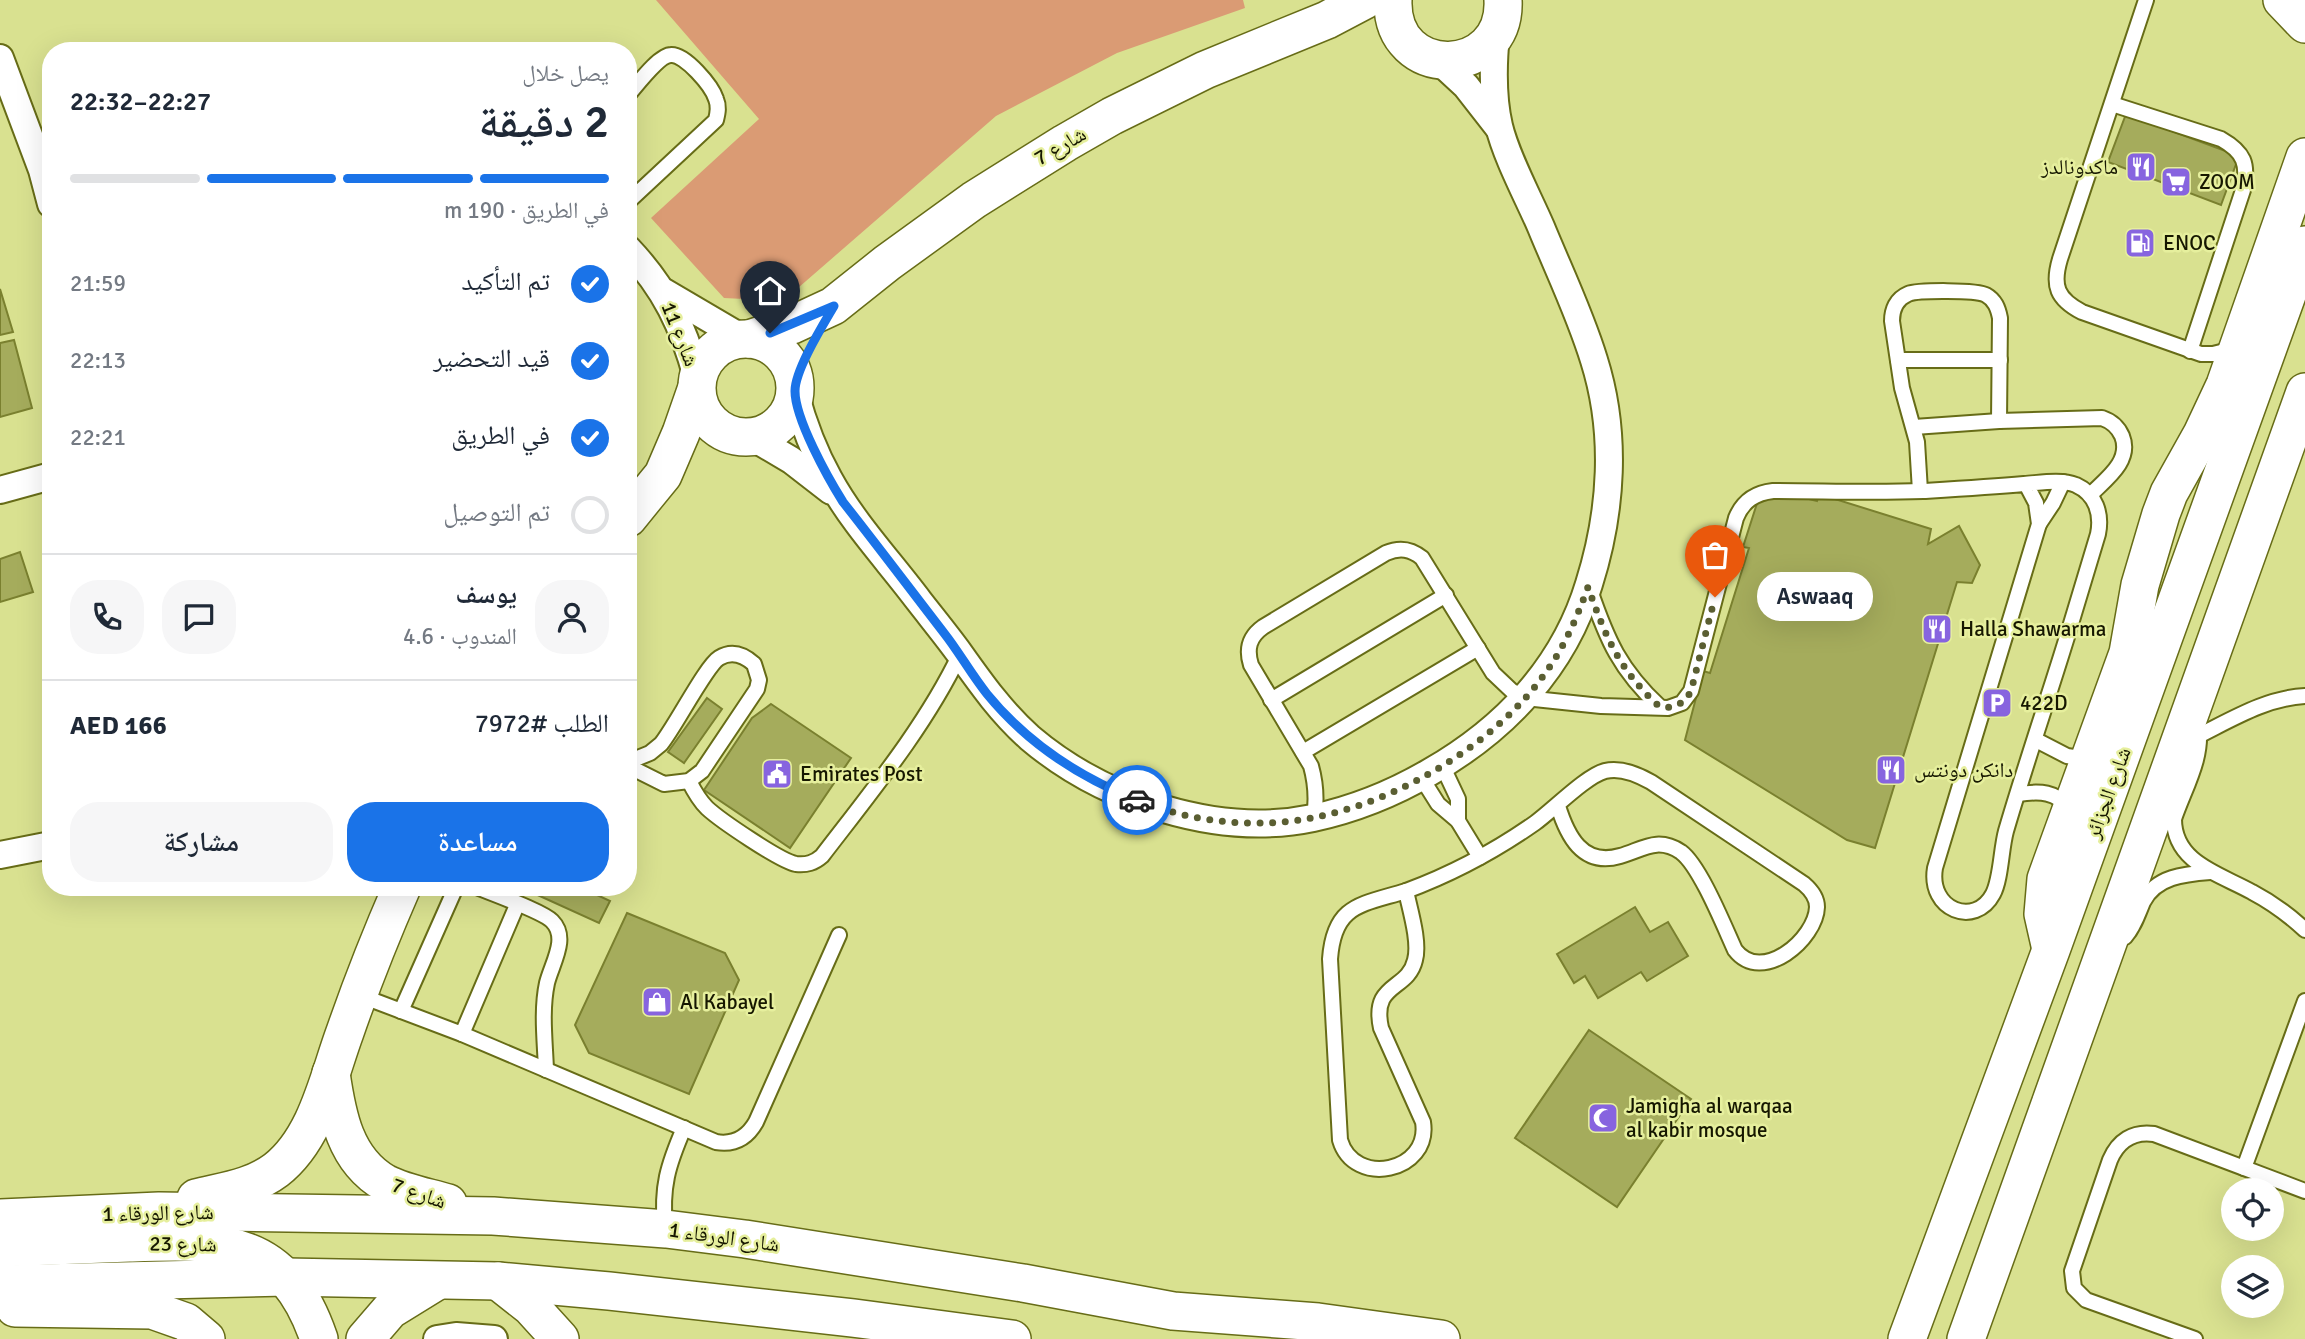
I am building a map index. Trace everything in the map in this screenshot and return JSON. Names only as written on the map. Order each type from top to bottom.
[{"type":"street","name":"شارع 7","points":[[746,339],[792,325],[834,306],[929,230],[1065,142],[1205,70],[1311,27],[1366,0]]},
{"type":"street","points":[[1393,0],[1393,15],[1403,40]]},
{"type":"street","points":[[2282,0],[2305,24]]},
{"type":"street","points":[[1439,61],[1452,61],[1478,53],[1504,12]]},
{"type":"street","points":[[1499,128],[1494,81],[1504,12]]},
{"type":"street","name":"شارع 7","points":[[1311,27],[1367,29],[1403,40],[1419,54],[1439,61]]},
{"type":"street","points":[[0,58],[42,158]]},
{"type":"street","points":[[637,507],[663,474],[681,433],[709,354],[720,346],[746,339],[761,341],[782,354],[789,364],[802,416],[819,460],[843,502],[960,654],[986,693],[1031,739],[1057,758],[1112,790],[1143,802],[1205,818],[1269,822],[1314,818],[1362,804],[1431,771],[1483,736],[1525,698],[1562,649],[1588,587],[1602,533],[1608,491],[1608,426],[1603,394],[1585,333],[1499,128],[1466,86],[1439,61]]},
{"type":"street","points":[[2051,950],[2043,914],[2043,895],[2050,864],[2128,653],[2140,585],[2161,514],[2169,493],[2214,410],[2305,157]]},
{"type":"street","name":"شارع الجزائر","points":[[1906,1335],[2051,950],[2305,245]]},
{"type":"street","name":"شارع 11","points":[[637,260],[663,291],[683,332],[697,383]]},
{"type":"street","name":"شارع 11","points":[[663,291],[746,339]]},
{"type":"street","name":"شارع 7","points":[[795,390],[812,346],[834,306]]},
{"type":"street","points":[[697,383],[698,402],[703,415],[712,425],[722,432],[750,438],[790,460],[843,502]]},
{"type":"street","points":[[663,474],[704,452],[765,434],[776,427],[785,418],[795,390]]},
{"type":"street","points":[[1966,1339],[2102,956],[2196,720],[2305,392]]},
{"type":"street","points":[[0,490],[42,478]]},
{"type":"street","points":[[0,855],[42,847]]},
{"type":"street","name":"شارع 7","points":[[159,1211],[195,1198],[236,1190],[265,1178],[289,1157],[308,1129],[398,896]]},
{"type":"street","name":"شارع 7","points":[[331,1073],[338,1118],[344,1135],[374,1175],[387,1184],[404,1190],[493,1216]]},
{"type":"street","name":"شارع الورقاء 1","points":[[0,1218],[159,1211],[493,1216],[666,1229],[1023,1283],[1173,1311],[1318,1322],[1441,1339]]},
{"type":"street","name":"شارع 23","points":[[0,1248],[179,1241],[222,1243],[261,1258],[286,1277],[304,1301],[319,1339]]},
{"type":"street","points":[[0,1284],[286,1277],[498,1281],[826,1315],[1012,1339]]},
{"type":"street","points":[[365,1339],[390,1310],[437,1281]]},
{"type":"street","points":[[498,1281],[531,1307],[560,1339]]},
{"type":"street","points":[[0,1308],[152,1310],[186,1322],[206,1339]]},
{"type":"street","points":[[437,1339],[456,1336],[494,1339]]},
{"type":"lane","points":[[2146,0],[2056,275],[2058,291],[2067,305],[2082,312],[2190,351],[2213,354],[2238,347]]},
{"type":"lane","points":[[637,85],[661,58],[672,54],[682,57],[703,78],[716,96],[719,108],[716,120],[637,194]]},
{"type":"lane","points":[[2112,104],[2221,139],[2234,147],[2244,160],[2247,175],[2243,190],[2190,351]]},
{"type":"lane","points":[[1920,491],[1919,456],[1914,427],[1904,398],[1892,313],[1900,299],[1914,293],[1973,292],[1989,297],[1998,310],[1999,421]]},
{"type":"lane","points":[[1898,360],[2000,360]]},
{"type":"lane","points":[[1914,427],[2102,418],[2115,425],[2123,437],[2124,452],[2122,459],[2090,495]]},
{"type":"lane","points":[[1314,818],[1316,783],[1311,766],[1251,665],[1248,656],[1251,639],[1263,627],[1387,553],[1400,549],[1415,552],[1422,558],[1501,682],[1525,698],[1601,706],[1668,708],[1682,703],[1691,691],[1736,518],[1744,503],[1757,494],[1773,491],[1920,491],[2063,482],[2074,484],[2090,495],[2099,514],[2098,534],[2002,846],[1994,892],[1987,902],[1977,909],[1952,909],[1942,902],[1933,880],[1935,868],[2039,524],[2063,482]]},
{"type":"lane","points":[[2026,484],[2036,503],[2039,524]]},
{"type":"lane","points":[[1588,587],[1617,656],[1629,675],[1660,707]]},
{"type":"lane","points":[[1271,700],[1446,595]]},
{"type":"lane","points":[[1303,752],[1478,648]]},
{"type":"lane","points":[[637,760],[661,744],[714,661],[730,653],[747,658],[754,664],[758,671],[757,689],[702,771],[689,781],[664,784],[637,769]]},
{"type":"lane","points":[[689,781],[704,805],[717,817],[785,860],[800,864],[816,861],[915,731],[949,678],[960,654]]},
{"type":"lane","points":[[2305,696],[2284,698],[2196,720],[2199,750],[2174,819],[2174,831],[2183,850],[2211,872],[2272,904],[2305,930]]},
{"type":"lane","points":[[2036,740],[2067,756],[2089,759]]},
{"type":"lane","points":[[1431,771],[1438,804],[1458,821],[1480,857]]},
{"type":"lane","points":[[1431,771],[1458,799],[1458,821]]},
{"type":"lane","points":[[1406,891],[1416,943],[1416,959],[1408,974],[1386,992],[1379,1019],[1423,1122],[1424,1131],[1420,1148],[1408,1160],[1391,1168],[1371,1168],[1354,1163],[1343,1149],[1340,1140],[1331,959],[1332,938],[1340,920],[1348,912],[1406,891],[1480,857],[1558,806],[1594,775],[1605,771],[1628,771],[1640,775],[1804,884],[1816,901],[1815,916],[1805,933],[1787,953],[1768,963],[1746,960],[1735,950],[1693,864],[1687,857],[1679,851],[1660,845],[1641,847],[1612,858],[1591,855],[1582,850],[1568,834],[1558,806]]},
{"type":"lane","points":[[2018,794],[2044,792],[2054,795],[2071,810]]},
{"type":"lane","points":[[2102,956],[2129,933],[2152,889],[2174,877],[2211,872]]},
{"type":"lane","points":[[401,1011],[452,896]]},
{"type":"lane","points":[[497,896],[548,918],[554,922],[560,936],[544,1002],[546,1070]]},
{"type":"lane","points":[[462,1034],[517,905]]},
{"type":"lane","points":[[359,994],[462,1034],[716,1142],[736,1142],[751,1131],[839,935]]},
{"type":"lane","points":[[2244,1168],[2305,1001]]},
{"type":"lane","points":[[666,1229],[663,1208],[666,1174],[684,1128]]},
{"type":"lane","points":[[2194,1339],[2166,1334],[2086,1300],[2074,1288],[2072,1271],[2113,1152],[2130,1136],[2154,1134],[2305,1191]]},
{"type":"shaded area","points":[[656,0],[1243,0],[1245,8],[1117,53],[996,116],[783,301],[724,298],[651,218],[759,119]]},
{"type":"building","points":[[2126,114],[2239,156],[2221,205],[2108,162]]},
{"type":"building","points":[[0,289],[13,332],[0,335]]},
{"type":"building","points":[[14,340],[32,408],[0,417],[0,343]]},
{"type":"building","points":[[1781,492],[1817,501],[1819,494],[1931,529],[1928,544],[1959,526],[1980,565],[1972,583],[1957,582],[1875,848],[1847,840],[1685,740],[1703,671],[1710,673],[1749,548],[1743,547],[1760,494]]},
{"type":"building","points":[[20,552],[33,592],[0,602],[0,559]]},
{"type":"building","points":[[707,698],[722,709],[684,763],[668,752]]},
{"type":"building","name":"Emirates Post","points":[[771,704],[851,758],[790,848],[704,790],[752,718]]},
{"type":"building","points":[[540,896],[599,896],[610,901],[599,923]]},
{"type":"building","points":[[1635,907],[1650,932],[1668,922],[1688,956],[1647,981],[1641,972],[1598,998],[1585,976],[1574,983],[1557,954]]},
{"type":"building","name":"Al Kabayel","points":[[627,913],[725,953],[739,980],[689,1094],[589,1053],[575,1025]]},
{"type":"building","name":"Jamigha al warqaa al kabir mosque","points":[[1589,1030],[1691,1099],[1617,1207],[1515,1138]]},
{"type":"way so far","points":[[1137,800],[1205,818],[1269,822],[1314,818],[1392,792],[1462,752],[1525,698],[1562,649],[1588,587],[1607,636],[1629,675],[1660,707],[1675,707],[1687,698],[1691,691],[1715,597]]},
{"type":"place","name":"ماكدونالدز","points":[[2141,167]]},
{"type":"place","name":"ZOOM","points":[[2176,182]]},
{"type":"place","name":"ENOC","points":[[2140,243]]},
{"type":"place","name":"Aswaaq","points":[[1715,597]]},
{"type":"place","name":"Halla Shawarma","points":[[1937,629]]},
{"type":"place","name":"422D","points":[[1997,703]]},
{"type":"place","name":"دانكن دونتس","points":[[1891,770]]},
{"type":"place","name":"Emirates Post","points":[[777,774]]},
{"type":"place","name":"Al Kabayel","points":[[657,1002]]},
{"type":"place","name":"Jamigha al warqaa al kabir mosque","points":[[1603,1118]]},
{"type":"route","points":[[770,333],[834,306],[812,346],[795,388],[810,439],[830,481],[843,502],[960,654],[986,693],[1007,716],[1031,739],[1057,758],[1112,790],[1137,800]]}]
